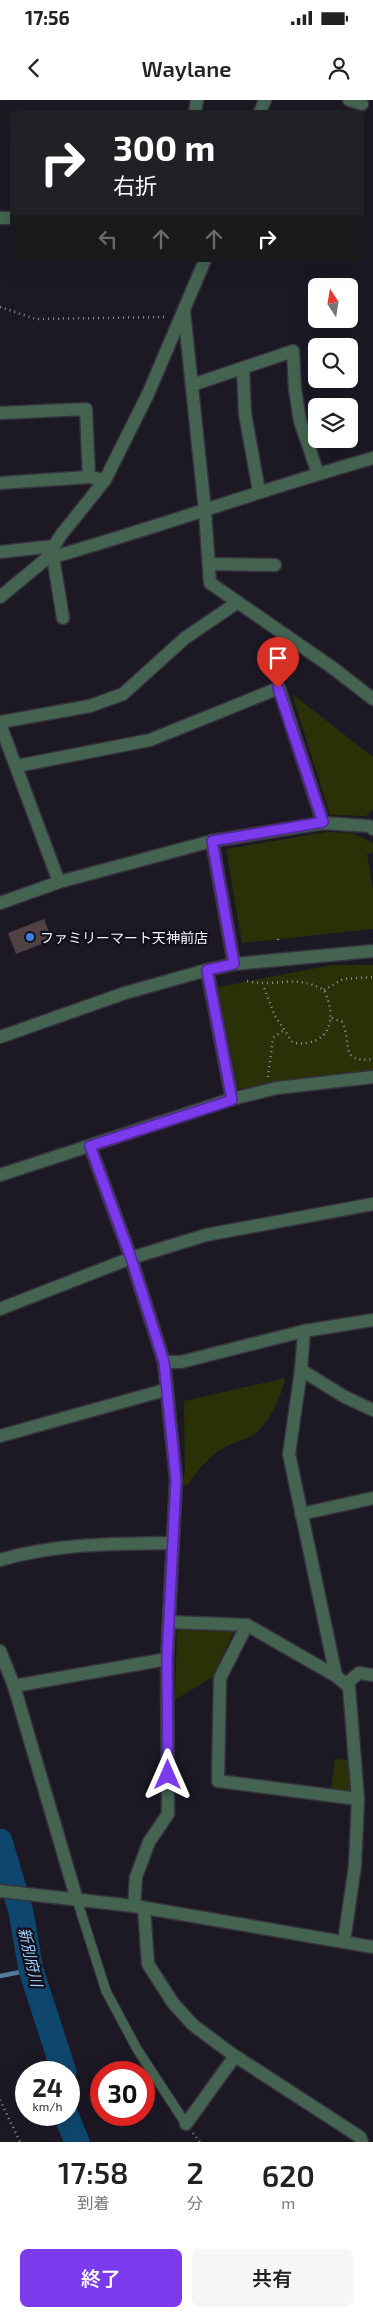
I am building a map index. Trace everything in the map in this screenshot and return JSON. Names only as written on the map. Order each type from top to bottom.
[{"type":"street","points":[[349,100],[362,104]]},
{"type":"street","points":[[0,598],[51,554],[105,480],[148,394],[204,262]]},
{"type":"street","points":[[183,314],[205,511],[210,583],[333,668],[373,699]]},
{"type":"street","points":[[192,385],[293,350],[295,389],[300,421],[318,474]]},
{"type":"street","points":[[243,368],[245,414],[259,491]]},
{"type":"street","points":[[0,413],[86,409],[89,477]]},
{"type":"street","points":[[0,552],[51,554],[205,511],[259,491],[373,458]]},
{"type":"street","points":[[0,483],[89,477],[105,480]]},
{"type":"street","points":[[51,554],[63,618]]},
{"type":"street","points":[[209,564],[275,565]]},
{"type":"street","points":[[59,882],[0,723],[90,706],[123,694],[184,638],[238,602]]},
{"type":"street","points":[[17,766],[150,740],[278,688],[323,822]]},
{"type":"street","points":[[0,903],[59,882],[212,841],[323,822],[372,826]]},
{"type":"street","points":[[212,841],[234,964]]},
{"type":"street","points":[[0,1037],[125,993],[207,970],[234,964],[373,951]]},
{"type":"street","points":[[207,970],[232,1100]]},
{"type":"street","points":[[0,1175],[232,1100],[277,1088],[373,1078]]},
{"type":"street","points":[[90,1146],[131,1258],[164,1362],[165,1390],[176,1480],[171,1543],[170,1622],[167,1659],[168,1814],[148,1842],[136,1877],[148,1964],[172,2003],[193,2025],[235,2056],[360,2137],[362,2142]]},
{"type":"street","points":[[0,1309],[131,1258],[206,1235],[373,1204]]},
{"type":"street","points":[[164,1362],[181,1362],[304,1331],[373,1320]]},
{"type":"street","points":[[304,1331],[301,1370],[289,1454],[336,1676]]},
{"type":"street","points":[[301,1370],[344,1397],[373,1410]]},
{"type":"street","points":[[0,1436],[165,1390]]},
{"type":"street","points":[[301,1514],[373,1498]]},
{"type":"street","points":[[0,1560],[28,1552],[75,1545],[171,1543]]},
{"type":"street","points":[[170,1622],[246,1625],[336,1676],[349,1687],[358,1799],[355,1866],[344,1941]]},
{"type":"street","points":[[246,1625],[220,1678],[218,1781],[358,1799]]},
{"type":"street","points":[[0,1651],[14,1686],[71,1899]]},
{"type":"street","points":[[14,1686],[167,1659]]},
{"type":"street","points":[[346,1684],[359,1674],[373,1675]]},
{"type":"street","points":[[0,1891],[139,1907],[373,1947]]},
{"type":"street","points":[[186,2124],[235,2056]]},
{"type":"lane","points":[[71,1899],[106,1991],[137,2049],[186,2124]]},
{"type":"path","points":[[0,307],[36,319],[183,314]]},
{"type":"path","points":[[278,939],[279,944]]},
{"type":"path","points":[[324,990],[343,980],[373,977]]},
{"type":"path","points":[[248,981],[263,985],[282,980],[300,980],[324,990],[329,1000],[332,1018],[326,1032],[304,1044],[293,1043],[275,1016],[263,985]]},
{"type":"path","points":[[332,1018],[342,1022],[346,1029],[348,1049],[353,1058],[358,1061],[373,1059]]},
{"type":"path","points":[[267,1085],[270,1047],[273,1038],[284,1030]]},
{"type":"path","points":[[0,2100],[20,2142]]},
{"type":"green space","points":[[292,694],[373,757],[373,809],[366,816],[330,815]]},
{"type":"green space","points":[[326,832],[352,833],[373,843],[373,852],[367,854],[373,889],[373,929],[242,943],[226,849]]},
{"type":"green space","points":[[332,965],[373,965],[373,1071],[238,1089],[218,987]]},
{"type":"green space","points":[[285,1378],[275,1407],[262,1427],[251,1436],[229,1445],[216,1453],[188,1485],[182,1485],[185,1471],[184,1401]]},
{"type":"green space","points":[[177,1629],[233,1632],[214,1676],[175,1700]]},
{"type":"green space","points":[[335,1759],[349,1760],[351,1791],[331,1789]]},
{"type":"building","name":"ファミリーマート天神前店","points":[[44,919],[52,940],[16,954],[8,933]]},
{"type":"waterway","name":"新別府川","points":[[0,1841],[21,1912],[31,1970],[60,2061]]},
{"type":"waterway","points":[[0,1976],[31,1970]]},
{"type":"waterway","name":"新別府川","points":[[70,2126],[77,2142]]},
{"type":"place","name":"ファミリーマート天神前店","points":[[30,937]]},
{"type":"route","points":[[168,1775],[167,1659],[170,1622],[171,1543],[176,1480],[168,1402],[165,1390],[164,1362],[131,1258],[90,1146],[232,1100],[207,970],[234,964],[212,841],[323,822],[278,688]]}]
